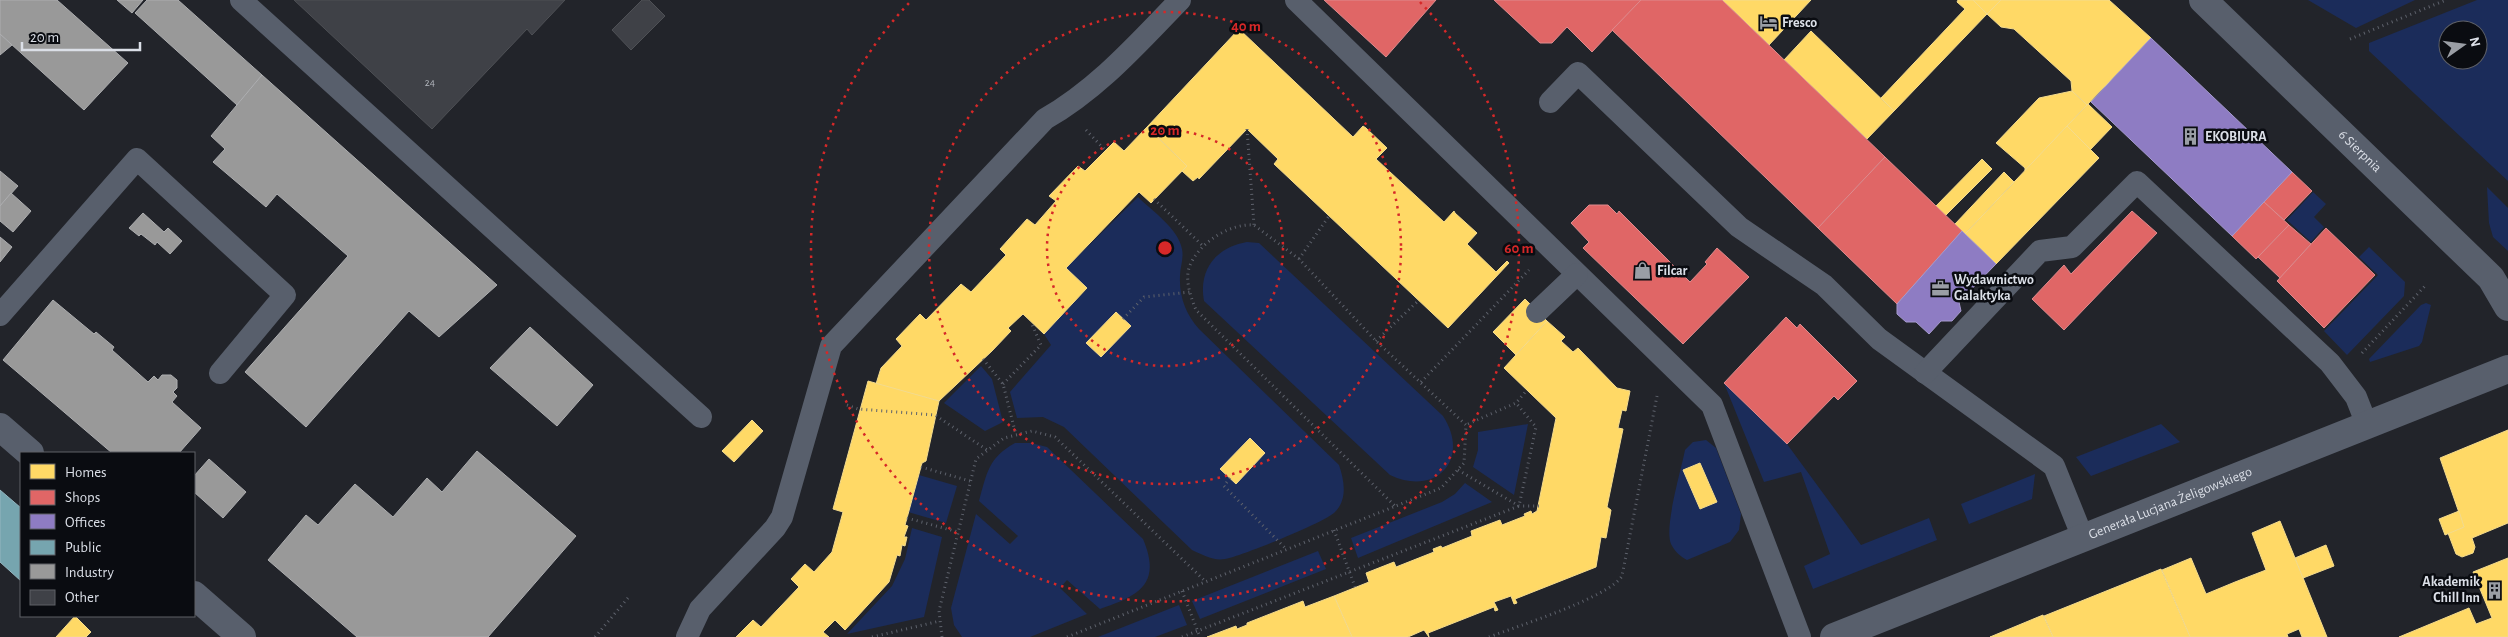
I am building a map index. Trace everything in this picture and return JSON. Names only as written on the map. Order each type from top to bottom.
[{"type":"street","name":"6 Sierpnia","points":[[2203,0],[2491,278],[2508,307]]},
{"type":"street","name":"Generała Lucjana Żeligowskiego","points":[[1834,637],[1871,630],[2083,538],[2508,369]]},
{"type":"street","points":[[0,427],[29,452]]},
{"type":"street","points":[[195,596],[242,637]]},
{"type":"lane","points":[[241,0],[701,417]]},
{"type":"lane","points":[[687,637],[700,609],[775,528],[782,517],[831,346],[1045,119],[1065,108],[1111,72],[1180,0]]},
{"type":"lane","points":[[1296,0],[1712,405],[1800,637]]},
{"type":"lane","points":[[1550,102],[1578,74],[1739,227],[1824,285],[1879,340],[2054,466],[2083,538]]},
{"type":"lane","points":[[0,315],[137,159],[286,295],[220,373]]},
{"type":"lane","points":[[1925,373],[2040,251],[2072,246],[2137,182],[2330,363],[2356,397],[2367,425]]},
{"type":"lane","points":[[1537,312],[1577,274]]},
{"type":"path","points":[[2350,39],[2446,0]]},
{"type":"path","points":[[1246,129],[1254,225]]},
{"type":"path","points":[[1154,199],[1204,247]]},
{"type":"path","points":[[1299,259],[1329,216]]},
{"type":"path","points":[[1067,637],[1441,488],[1464,463],[1466,425],[1376,341],[1299,259],[1254,225],[1245,224],[1217,234],[1204,247],[1188,270],[1190,292],[1196,310],[1395,506]]},
{"type":"path","points":[[1421,382],[1536,263]]},
{"type":"path","points":[[2359,357],[2425,286]]},
{"type":"path","points":[[1123,318],[1144,297],[1190,292]]},
{"type":"path","points":[[1376,341],[1418,300]]},
{"type":"path","points":[[1003,384],[1041,345],[1031,322]]},
{"type":"path","points":[[983,360],[1003,384],[1016,435]]},
{"type":"path","points":[[1489,637],[1598,594],[1618,582],[1622,576],[1659,387]]},
{"type":"path","points":[[1468,424],[1516,403],[1527,390]]},
{"type":"path","points":[[1516,403],[1536,427],[1519,506]]},
{"type":"path","points":[[845,404],[858,408],[935,415],[987,450]]},
{"type":"path","points":[[942,637],[938,611],[976,459],[1004,438],[1032,431],[1055,437],[1206,582]]},
{"type":"path","points":[[921,467],[970,480]]},
{"type":"path","points":[[1458,470],[1519,506]]},
{"type":"path","points":[[1230,478],[1224,486],[1286,549]]},
{"type":"path","points":[[1182,637],[1519,506],[1539,506]]},
{"type":"path","points":[[907,518],[958,532]]},
{"type":"path","points":[[1334,530],[1355,587]]},
{"type":"path","points":[[1182,591],[1200,637]]},
{"type":"path","points":[[595,637],[628,598]]},
{"type":"path","points":[[872,637],[940,621]]},
{"type":"shaded area","points":[[2308,0],[2415,0],[2356,28]]},
{"type":"shaded area","points":[[2477,0],[2508,0],[2508,181],[2369,51],[2369,43]]},
{"type":"shaded area","points":[[2487,187],[2508,208],[2508,251],[2493,237],[2489,223]]},
{"type":"shaded area","points":[[2313,192],[2326,204],[2314,217],[2324,227],[2311,242],[2287,220]]},
{"type":"shaded area","points":[[1138,197],[1164,220],[1180,241],[1182,249],[1181,291],[1184,305],[1194,323],[1339,465],[1344,489],[1342,501],[1335,512],[1329,517],[1300,531],[1233,557],[1216,559],[1208,557],[1192,550],[1064,427],[1043,417],[1017,418],[1010,392],[1051,345],[1044,334],[1087,289],[1066,268]]},
{"type":"shaded area","points":[[1247,242],[1259,243],[1443,416],[1451,432],[1453,446],[1451,459],[1444,470],[1434,477],[1422,481],[1407,481],[1390,475],[1204,301],[1204,279],[1212,261],[1227,249]]},
{"type":"shaded area","points":[[2369,247],[2405,282],[2404,296],[2347,355],[2324,331],[2378,275],[2359,257]]},
{"type":"shaded area","points":[[2426,303],[2431,305],[2422,342],[2419,346],[2370,362],[2369,359],[2421,305]]},
{"type":"shaded area","points":[[981,366],[992,379],[1003,422],[985,431],[944,403]]},
{"type":"shaded area","points":[[1724,383],[1787,444],[1861,545],[1929,518],[1937,540],[1813,589],[1804,566],[1830,554],[1801,472],[1764,482]]},
{"type":"shaded area","points":[[1528,424],[1514,495],[1473,467],[1478,450],[1478,432]]},
{"type":"shaded area","points":[[2161,424],[2180,442],[2091,476],[2076,457]]},
{"type":"shaded area","points":[[1706,440],[1716,448],[1741,514],[1739,530],[1730,542],[1687,560],[1674,549],[1669,536],[1671,512],[1685,450],[1693,442]],"holes":[[[1700,463],[1717,501],[1700,509],[1684,470]]]},
{"type":"shaded area","points":[[1015,443],[1031,443],[1047,447],[1143,539],[1150,567],[1148,577],[1136,593],[1100,609],[1067,580],[1060,588],[1087,614],[1030,637],[962,637],[954,625],[951,608],[976,514],[1010,544],[1018,536],[979,501],[990,467],[999,454]]},
{"type":"shaded area","points":[[2035,474],[2032,499],[1969,524],[1961,504]]},
{"type":"shaded area","points":[[919,475],[957,486],[946,523],[908,512]]},
{"type":"shaded area","points":[[1465,483],[1492,502],[1358,558],[1351,538],[1442,502],[1455,494]]},
{"type":"shaded area","points":[[912,528],[942,537],[924,617],[847,634],[892,586],[905,559]]},
{"type":"shaded area","points":[[1318,551],[1326,569],[1200,619],[1192,601]]},
{"type":"shaded area","points":[[1179,605],[1187,625],[1155,637],[1098,637]]},
{"type":"building: Homes","name":"Fresco","points":[[1722,0],[1811,0],[1769,45]]},
{"type":"building: Homes","points":[[1958,0],[1973,0],[1987,14],[1894,111],[1881,98],[1965,9],[1957,2]]},
{"type":"building: Homes","points":[[1973,0],[2001,0],[1987,14]]},
{"type":"building: Homes","points":[[2001,0],[2109,0],[2151,38],[2087,105],[2072,91],[2071,81],[2014,29],[2001,27],[1987,14]]},
{"type":"building: Homes","points":[[1239,29],[1353,137],[1363,126],[1366,128],[1387,148],[1376,159],[1444,222],[1454,211],[1477,233],[1467,244],[1496,272],[1507,261],[1509,263],[1448,328],[1274,164],[1278,159],[1247,129],[1199,179],[1198,177],[1193,181],[1182,171],[1187,166],[1147,127]]},
{"type":"building: Homes","points":[[1811,31],[1894,111],[1867,139],[1784,60]]},
{"type":"building: Homes","points":[[2072,91],[2087,105],[2025,171],[2025,168],[1996,143],[2039,98]]},
{"type":"building: Homes","points":[[2088,104],[2112,127],[2090,150],[2067,126]]},
{"type":"building: Homes","points":[[2067,126],[2099,158],[1996,264],[1965,234]]},
{"type":"building: Homes","points":[[1147,127],[1187,166],[1151,203],[1139,192],[1066,268],[1087,288],[1044,334],[1023,314],[1008,328],[1011,331],[992,351],[939,401],[876,384],[881,368],[902,346],[896,339],[920,314],[926,320],[961,284],[971,292],[1006,255],[1000,249],[1027,219],[1035,225],[1056,201],[1049,196],[1078,166],[1085,171],[1114,142],[1124,151]]},
{"type":"building: Homes","points":[[1982,159],[1992,169],[1945,216],[1935,207]]},
{"type":"building: Homes","points":[[2004,172],[2014,182],[1965,234],[1955,224]]},
{"type":"building: Homes","points":[[1525,299],[1547,321],[1516,355],[1493,332]]},
{"type":"building: Homes","points":[[1116,312],[1131,326],[1101,357],[1086,343]]},
{"type":"building: Homes","points":[[1547,321],[1565,337],[1561,341],[1573,352],[1578,348],[1617,388],[1630,391],[1626,411],[1622,410],[1618,428],[1623,429],[1607,507],[1611,510],[1606,538],[1601,537],[1596,567],[1515,599],[1517,603],[1514,604],[1511,596],[1494,602],[1498,610],[1495,611],[1494,607],[1428,633],[1429,637],[1424,630],[1408,637],[1352,637],[1334,596],[1369,582],[1366,573],[1394,562],[1396,567],[1434,552],[1433,549],[1441,546],[1442,548],[1472,536],[1471,531],[1500,520],[1502,525],[1525,516],[1524,514],[1531,511],[1532,514],[1537,511],[1556,418],[1504,368]]},
{"type":"building: Homes","points":[[868,381],[939,401],[926,461],[922,463],[905,525],[908,526],[904,537],[907,537],[905,546],[902,545],[900,556],[897,555],[889,582],[845,630],[835,620],[823,632],[829,637],[736,637],[753,620],[761,627],[799,587],[791,579],[805,564],[814,572],[832,552],[843,512],[833,509]]},
{"type":"building: Homes","points":[[752,420],[763,431],[734,462],[722,451]]},
{"type":"building: Homes","points":[[2508,430],[2508,523],[2472,538],[2475,547],[2473,553],[2462,557],[2456,554],[2448,533],[2464,527],[2440,458]]},
{"type":"building: Homes","points":[[1250,438],[1265,453],[1236,484],[1220,469]]},
{"type":"building: Homes","points":[[1700,463],[1717,502],[1700,509],[1683,470]]},
{"type":"building: Homes","points":[[2459,511],[2464,527],[2445,535],[2439,519]]},
{"type":"building: Homes","points":[[2280,521],[2327,637],[2302,637],[2299,629],[2287,634],[2288,637],[2190,637],[2162,570],[2191,558],[2206,594],[2266,570],[2252,533]]},
{"type":"building: Homes","points":[[2326,545],[2334,566],[2303,578],[2295,558]]},
{"type":"building: Homes","name":"Akademik Chill Inn","points":[[2508,558],[2508,637],[2399,637],[2469,608],[2476,624],[2492,618],[2473,572]]},
{"type":"building: Homes","points":[[2161,569],[2190,637],[2053,637],[2044,616]]},
{"type":"building: Homes","points":[[1334,596],[1352,637],[1207,637],[1236,626],[1237,629],[1247,625],[1247,623],[1303,601],[1305,607]]},
{"type":"building: Homes","points":[[2043,615],[2053,637],[1990,637]]},
{"type":"building: Homes","points":[[74,617],[91,632],[86,637],[56,637]]},
{"type":"building: Shops","points":[[1324,0],[1436,0],[1386,57]]},
{"type":"building: Shops","points":[[1494,0],[1641,0],[1592,52],[1567,27],[1552,43],[1540,43]]},
{"type":"building: Shops","points":[[1641,0],[1722,0],[1885,157],[1818,228],[1612,30]]},
{"type":"building: Shops","points":[[1885,157],[1962,231],[1897,304],[1818,228]]},
{"type":"building: Shops","points":[[2292,172],[2312,191],[2284,220],[2264,202]]},
{"type":"building: Shops","points":[[2264,202],[2289,225],[2256,259],[2232,236]]},
{"type":"building: Shops","name":"Filcar","points":[[1589,205],[1608,205],[1617,214],[1619,211],[1690,282],[1707,264],[1705,262],[1717,248],[1749,277],[1683,344],[1583,248],[1589,242],[1571,223]]},
{"type":"building: Shops","points":[[2132,211],[2157,233],[2064,330],[2032,299],[2064,265],[2071,274]]},
{"type":"building: Shops","points":[[2289,225],[2311,244],[2280,278],[2258,257]]},
{"type":"building: Shops","points":[[2326,228],[2375,275],[2324,328],[2277,281]]},
{"type":"building: Shops","points":[[1786,317],[1797,328],[1800,324],[1857,381],[1838,400],[1834,396],[1787,444],[1724,383]]},
{"type":"building: Offices","name":"EKOBIURA","points":[[2151,38],[2292,172],[2232,236],[2091,102]]},
{"type":"building: Offices","points":[[1962,231],[1996,264],[1959,302],[1961,311],[1952,321],[1941,321],[1929,334],[1916,322],[1906,322],[1897,314],[1897,304]]},
{"type":"building: Public","points":[[0,490],[20,507],[20,580],[0,562]]},
{"type":"building: Industry","points":[[0,0],[57,0],[128,63],[84,110],[0,34]]},
{"type":"building: Industry","points":[[117,0],[143,0],[132,13]]},
{"type":"building: Industry","points":[[147,0],[178,0],[262,75],[237,105],[135,13]]},
{"type":"building: Industry","points":[[0,34],[12,45],[0,55]]},
{"type":"building: Industry","points":[[262,75],[497,285],[439,337],[409,311],[306,427],[245,372],[348,256],[277,194],[266,207],[213,162],[225,149],[211,136]]},
{"type":"building: Industry","points":[[0,171],[18,186],[0,206]]},
{"type":"building: Industry","points":[[11,193],[31,211],[13,232],[0,221],[0,206]]},
{"type":"building: Industry","points":[[143,213],[164,232],[168,228],[182,241],[170,254],[157,242],[155,245],[141,234],[139,236],[129,228]]},
{"type":"building: Industry","points":[[0,237],[12,247],[0,262]]},
{"type":"building: Industry","points":[[53,300],[94,334],[96,332],[114,347],[112,350],[148,382],[154,376],[158,380],[162,375],[171,375],[177,380],[177,388],[173,392],[177,396],[172,402],[201,428],[180,452],[111,452],[3,360]]},
{"type":"building: Industry","points":[[530,327],[593,385],[557,426],[490,368]]},
{"type":"building: Industry","points":[[477,451],[576,536],[488,637],[357,637],[268,560],[306,515],[318,525],[355,484],[393,517],[427,478],[442,492]]},
{"type":"building: Industry","points":[[209,459],[246,492],[223,518],[195,493],[195,475]]},
{"type":"building: Other","points":[[294,0],[565,0],[532,35],[527,29],[432,129]]},
{"type":"building: Other","points":[[642,0],[649,0],[665,16],[631,50],[612,30]]},
{"type":"place","name":"Fresco","points":[[1768,23]]},
{"type":"place","name":"EKOBIURA","points":[[2191,137]]},
{"type":"place","name":"Filcar","points":[[1643,271]]},
{"type":"place","name":"Wydawnictwo Galaktyka","points":[[1940,288]]},
{"type":"place","name":"Akademik Chill Inn","points":[[2494,590]]}]
